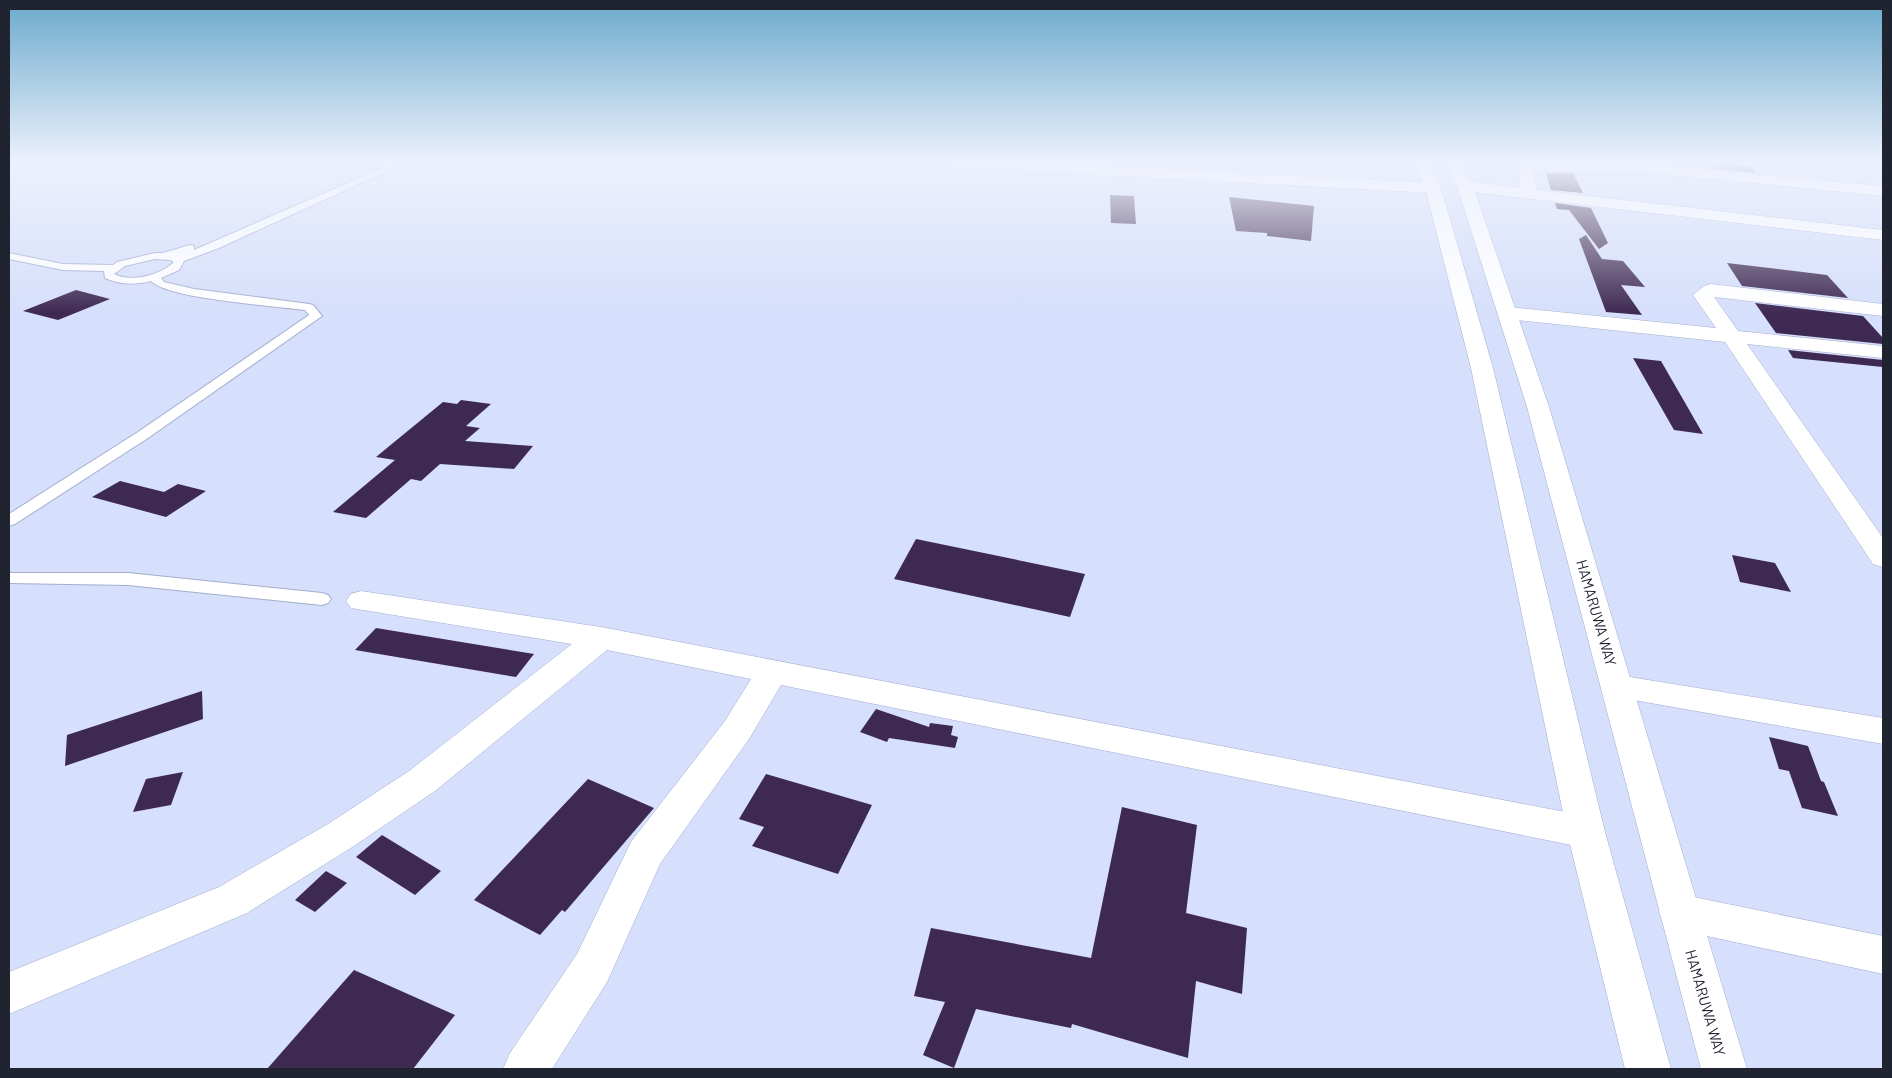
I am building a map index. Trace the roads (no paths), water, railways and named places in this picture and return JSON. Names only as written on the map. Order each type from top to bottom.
[{"type":"street","points":[[1448,212],[1586,832],[1648,1069]]},
{"type":"street","name":"HAMARUWA WAY","points":[[1458,212],[1508,313],[1538,407],[1724,1069]]},
{"type":"street","points":[[1692,212],[1883,235]]},
{"type":"street","points":[[1883,310],[1711,290],[1703,295],[1883,558]]},
{"type":"street","points":[[1508,313],[1883,352]]},
{"type":"street","points":[[361,601],[601,638],[1586,832]]},
{"type":"street","points":[[9,993],[99,957],[241,895],[341,835],[422,781],[601,638]]},
{"type":"street","points":[[526,1069],[592,968],[646,854],[737,730],[773,671]]},
{"type":"street","points":[[1616,687],[1883,731]]},
{"type":"street","points":[[1679,912],[1881,958]]},
{"type":"lane","points":[[9,256],[63,267],[114,268],[143,258],[165,256],[193,247],[272,212]]},
{"type":"lane","points":[[165,256],[179,259],[216,246],[291,212]]},
{"type":"lane","points":[[114,268],[109,276],[119,281],[153,277],[173,270],[180,262],[179,259]]},
{"type":"lane","points":[[9,521],[143,435],[316,316],[309,307],[194,292],[160,284],[153,277]]},
{"type":"lane","points":[[9,578],[128,579],[322,599]]}]
